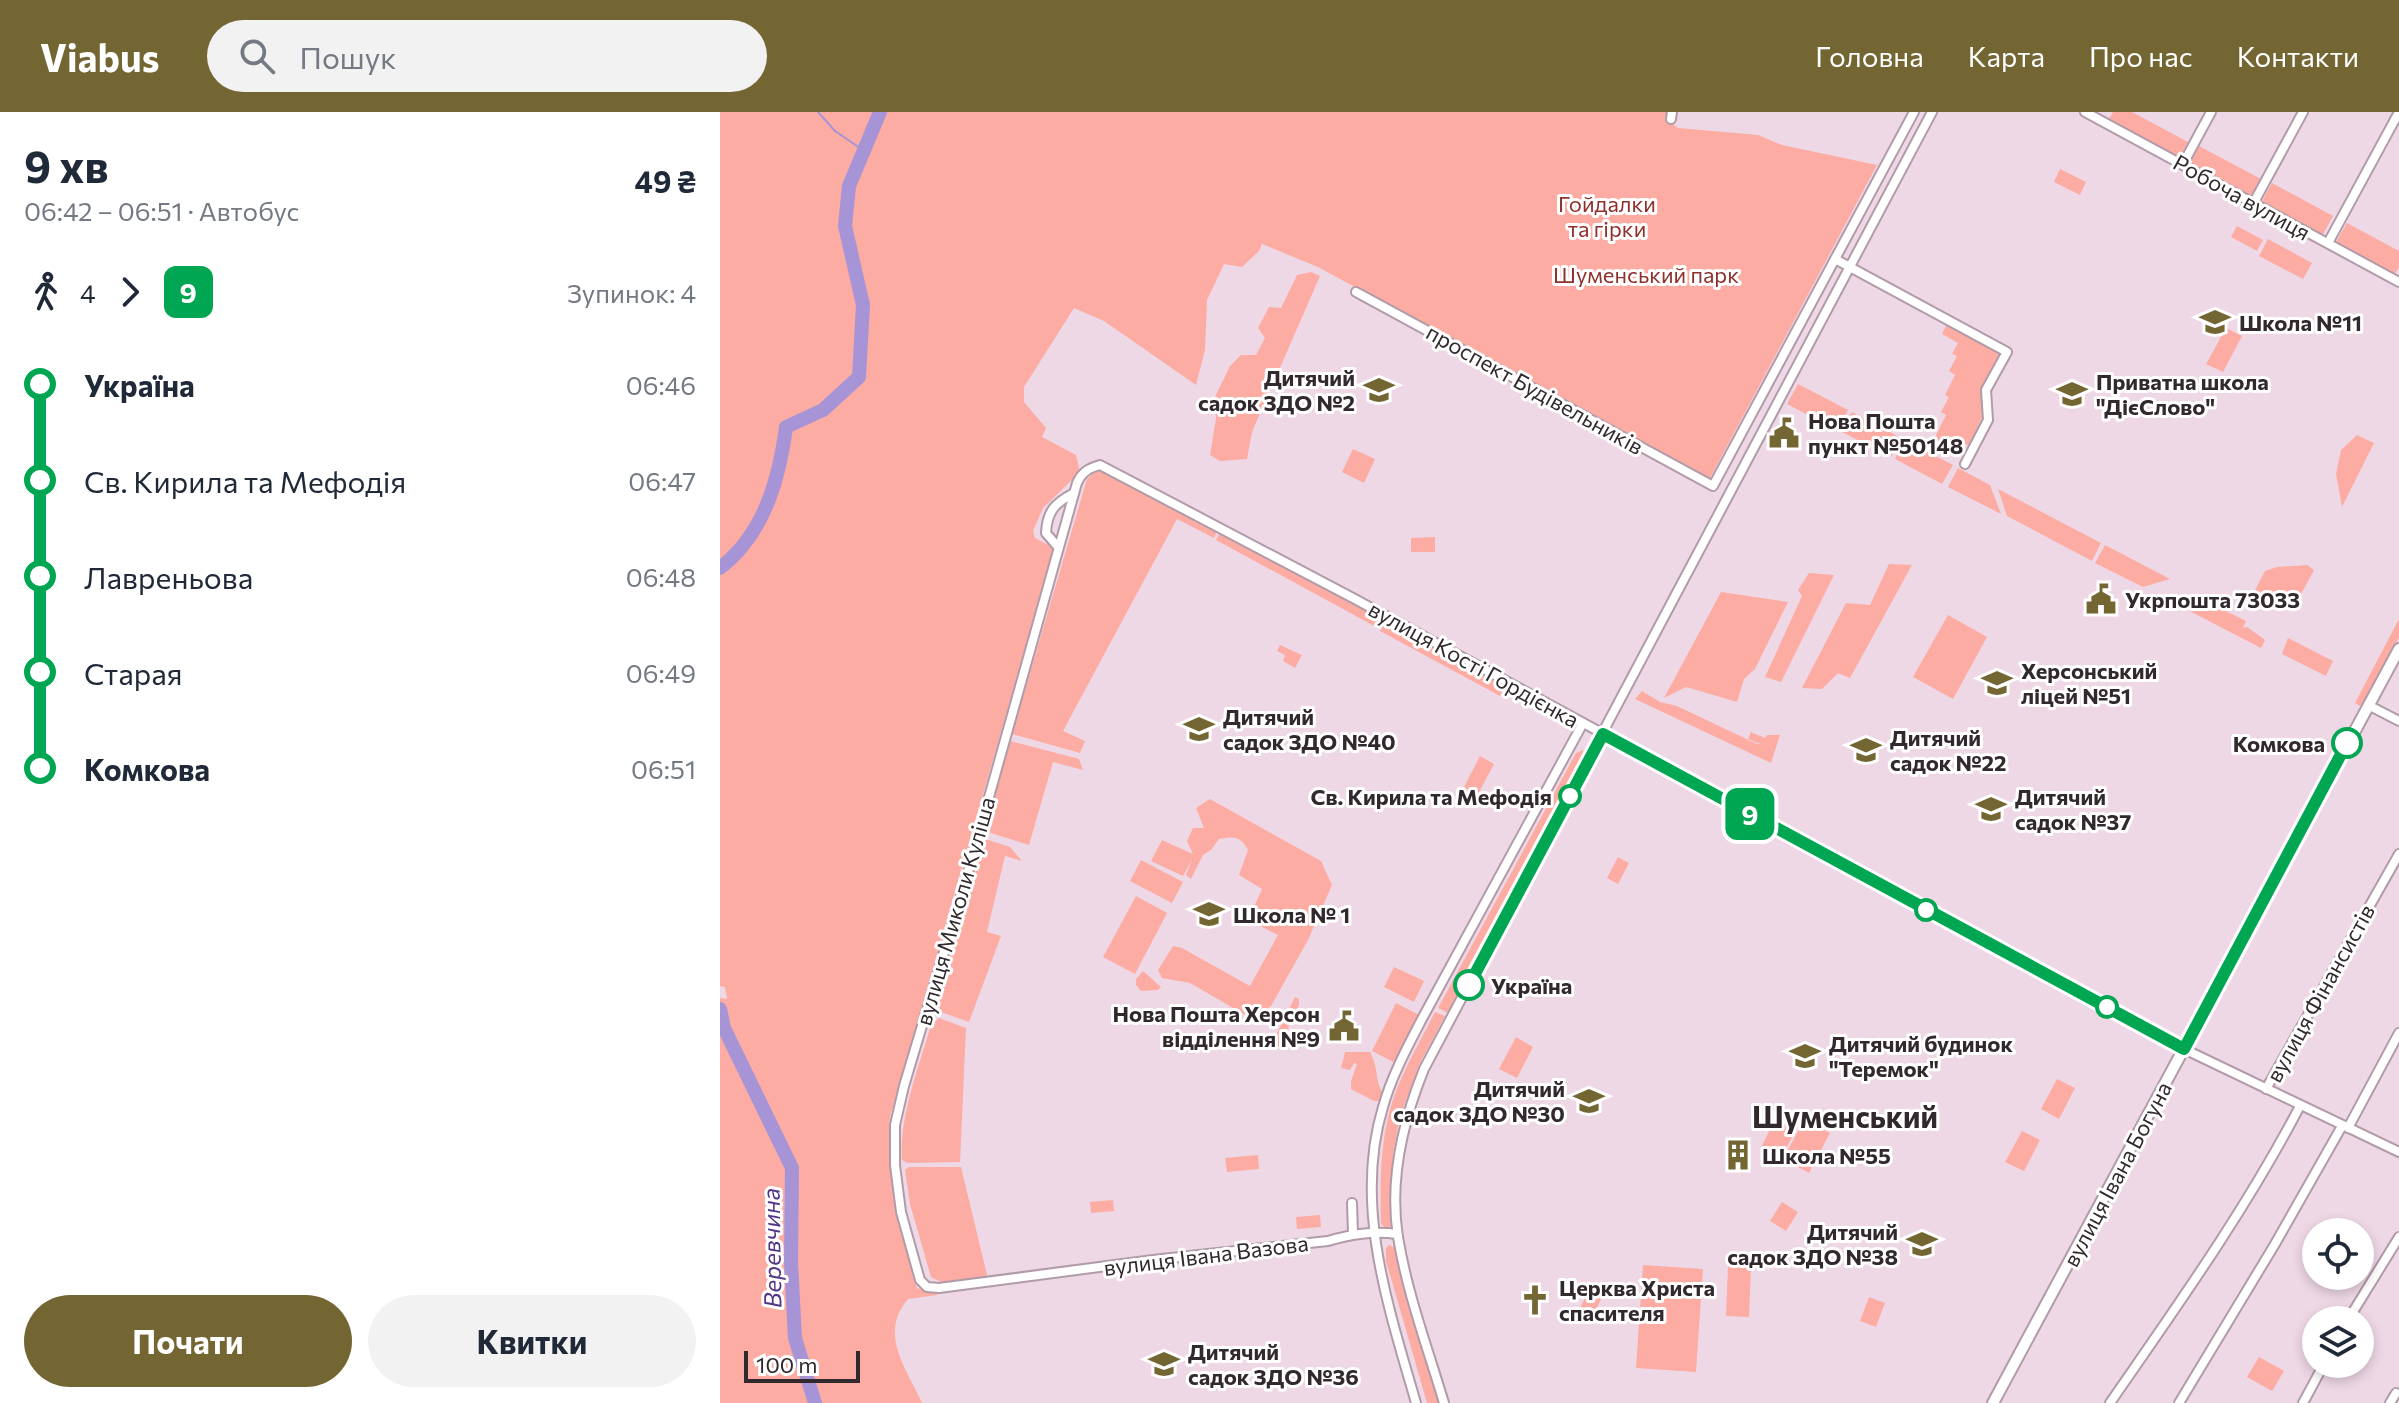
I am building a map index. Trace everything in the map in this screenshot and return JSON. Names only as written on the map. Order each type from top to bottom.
[{"type":"street","points":[[1914,112],[1835,259],[2007,352],[1986,390],[1988,420],[1965,464]]},
{"type":"street","points":[[1444,1403],[1397,1234],[1402,1132],[1424,1069],[1932,112]]},
{"type":"street","name":"Робоча вулиця","points":[[2085,112],[2399,281]]},
{"type":"street","points":[[2102,121],[2107,112]]},
{"type":"street","points":[[2183,164],[2211,112]]},
{"type":"street","points":[[2253,204],[2303,112]]},
{"type":"street","points":[[2328,243],[2399,112]]},
{"type":"street","name":"проспект Будівельників","points":[[1356,292],[1713,486],[1835,259]]},
{"type":"street","name":"вулиця Кості Гордієнка","points":[[1100,465],[2184,1049],[2266,1089]]},
{"type":"street","name":"вулиця Миколи Куліша","points":[[1014,1280],[939,1288],[923,1284],[901,1212],[895,1165],[895,1125],[1074,493],[1084,472],[1100,465]]},
{"type":"street","points":[[1058,547],[1046,533],[1047,517],[1056,502],[1074,493]]},
{"type":"street","name":"вулиця Івана Богуна","points":[[1993,1403],[2399,649]]},
{"type":"street","points":[[2368,705],[2399,721]]},
{"type":"street","points":[[1416,1403],[1385,1297],[1377,1258],[1371,1172],[1382,1108],[1399,1065],[1583,723]]},
{"type":"street","name":"вулиця Фінансистів","points":[[2266,1089],[2399,854]]},
{"type":"street","points":[[2179,1403],[2399,1033]]},
{"type":"street","points":[[2266,1089],[2399,1152]]},
{"type":"street","points":[[2110,1403],[2262,1177],[2300,1106]]},
{"type":"street","points":[[1352,1203],[1353,1234]]},
{"type":"street","name":"вулиця Івана Вазова","points":[[1014,1280],[1179,1257],[1328,1241],[1353,1234],[1397,1234]]},
{"type":"street","points":[[2357,1306],[2399,1237]]},
{"type":"street","points":[[2303,1403],[2316,1378]]},
{"type":"street","points":[[2390,1403],[2396,1393]]},
{"type":"green space","points":[[720,112],[1669,112],[1665,118],[1678,128],[1758,135],[1782,145],[1877,165],[1709,480],[1318,267],[1262,244],[1242,267],[1224,264],[1207,300],[1205,350],[1196,385],[1104,321],[1074,308],[1024,387],[1024,402],[1046,428],[1042,437],[1076,455],[1080,472],[1043,508],[1033,531],[1035,538],[1054,548],[890,1117],[892,1182],[917,1288],[937,1293],[908,1299],[895,1325],[898,1351],[922,1403],[720,1403],[720,998],[727,999],[725,987],[720,986]]},
{"type":"green space","points":[[2113,112],[2132,112],[2188,142],[2180,157],[2176,158],[2111,123],[2109,119]]},
{"type":"green space","points":[[2199,146],[2261,179],[2251,197],[2189,163]]},
{"type":"green space","points":[[2060,169],[2086,182],[2080,195],[2054,182]]},
{"type":"green space","points":[[2272,183],[2333,216],[2322,236],[2261,203]]},
{"type":"green space","points":[[2347,223],[2399,251],[2399,267],[2395,274],[2336,242]]},
{"type":"green space","points":[[2237,226],[2263,240],[2257,251],[2231,237]]},
{"type":"green space","points":[[2268,239],[2312,263],[2303,279],[2259,256]]},
{"type":"green space","points":[[1311,272],[1320,276],[1252,432],[1247,459],[1220,461],[1210,455],[1216,418],[1214,399],[1230,366],[1241,355],[1256,355],[1265,338],[1258,328],[1269,307],[1281,308],[1297,275]]},
{"type":"green space","points":[[1947,324],[2001,354],[1981,391],[1982,417],[1969,446],[1950,436],[1945,444],[1934,439],[1946,415],[1941,412],[1955,375],[1949,371],[1957,356],[1952,354],[1958,343],[1942,334]]},
{"type":"green space","points":[[2226,328],[2242,336],[2223,372],[2206,364]]},
{"type":"green space","points":[[1798,384],[1848,410],[1837,430],[1787,404]]},
{"type":"green space","points":[[1852,412],[1901,438],[1891,457],[1842,432]]},
{"type":"green space","points":[[2357,435],[2374,443],[2342,507],[2336,474],[2341,450]]},
{"type":"green space","points":[[1905,440],[1953,465],[1942,484],[1895,459]]},
{"type":"green space","points":[[1353,449],[1375,459],[1364,483],[1342,472]]},
{"type":"green space","points":[[1958,468],[1990,485],[2001,514],[1948,487]]},
{"type":"green space","points":[[1099,469],[1218,529],[1214,538],[1177,519],[1063,731],[1085,741],[1080,753],[1012,734],[1087,479]]},
{"type":"green space","points":[[1998,489],[2101,543],[2092,561],[2007,516]]},
{"type":"green space","points":[[1221,531],[1381,618],[1376,627],[1216,540]]},
{"type":"green space","points":[[1435,537],[1435,552],[1411,552],[1411,538]]},
{"type":"green space","points":[[2105,545],[2170,579],[2143,587],[2095,563]]},
{"type":"green space","points":[[1889,564],[1912,565],[1850,678],[1838,673],[1822,689],[1802,688],[1846,603],[1870,605]]},
{"type":"green space","points":[[2307,565],[2314,570],[2292,611],[2254,592],[2265,571]]},
{"type":"green space","points":[[1809,573],[1834,575],[1781,682],[1765,677],[1802,596],[1798,590]]},
{"type":"green space","points":[[1721,592],[1788,602],[1755,669],[1744,679],[1737,702],[1686,687],[1664,698]]},
{"type":"green space","points":[[2202,599],[2246,621],[2243,628],[2247,627],[2265,640],[2261,648],[2178,605]]},
{"type":"green space","points":[[1948,615],[1987,637],[1953,699],[1913,677]]},
{"type":"green space","points":[[2399,619],[2399,638],[2362,707],[2355,703]]},
{"type":"green space","points":[[1386,620],[1506,685],[1500,696],[1380,631]]},
{"type":"green space","points":[[2288,638],[2333,661],[2326,676],[2282,654]]},
{"type":"green space","points":[[1280,645],[1302,655],[1295,668],[1283,661],[1285,655],[1277,651]]},
{"type":"green space","points":[[1642,691],[1660,702],[1677,706],[1757,744],[1760,744],[1748,739],[1751,732],[1765,738],[1767,735],[1780,735],[1771,763],[1635,699]]},
{"type":"green space","points":[[1010,741],[1079,759],[1083,770],[1053,762],[1029,845],[984,831]]},
{"type":"green space","points":[[1583,750],[1585,756],[1448,1013],[1438,1008],[1576,753]]},
{"type":"green space","points":[[1480,756],[1494,764],[1476,798],[1462,791]]},
{"type":"green space","points":[[1210,799],[1321,861],[1332,885],[1308,940],[1271,1006],[1259,1015],[1247,1016],[1190,983],[1162,978],[1158,970],[1173,946],[1250,986],[1278,935],[1248,920],[1262,889],[1239,875],[1248,850],[1239,840],[1232,837],[1219,839],[1203,855],[1191,879],[1186,875],[1192,860],[1183,876],[1151,861],[1162,840],[1193,854],[1187,841],[1193,828],[1204,828],[1196,808]]},
{"type":"green space","points":[[982,838],[1010,847],[1022,861],[1005,856],[987,932],[1001,936],[969,1022],[941,1012],[937,1002]]},
{"type":"green space","points":[[1618,857],[1629,863],[1618,884],[1607,878]]},
{"type":"green space","points":[[1141,860],[1183,882],[1172,903],[1130,881]]},
{"type":"green space","points":[[1136,896],[1167,913],[1135,974],[1103,957]]},
{"type":"green space","points":[[1394,967],[1424,981],[1414,1002],[1384,987]]},
{"type":"green space","points":[[1143,971],[1161,987],[1158,990],[1141,991],[1136,985],[1136,979]]},
{"type":"green space","points":[[1295,997],[1299,999],[1299,1005],[1279,1047],[1272,1043]]},
{"type":"green space","points":[[1396,1003],[1423,1017],[1399,1065],[1372,1051]]},
{"type":"green space","points":[[1435,1012],[1445,1016],[1419,1065],[1400,1117],[1393,1154],[1391,1226],[1387,1229],[1381,1224],[1381,1182],[1389,1113],[1403,1074]]},
{"type":"green space","points":[[939,1018],[966,1028],[960,1162],[907,1163],[902,1160],[902,1143],[907,1109],[931,1025]]},
{"type":"green space","points":[[1516,1037],[1533,1047],[1517,1078],[1499,1069]]},
{"type":"green space","points":[[1345,1052],[1370,1052],[1383,1093],[1380,1101],[1351,1089],[1357,1064],[1354,1063],[1350,1070],[1341,1068]]},
{"type":"green space","points":[[2057,1079],[2075,1088],[2059,1119],[2041,1109]]},
{"type":"green space","points":[[1780,1111],[1800,1122],[1781,1158],[1761,1147]]},
{"type":"green space","points":[[1804,1120],[1830,1133],[1809,1173],[1783,1159]]},
{"type":"green space","points":[[2022,1131],[2040,1140],[2024,1171],[2005,1162]]},
{"type":"green space","points":[[1258,1155],[1259,1169],[1227,1172],[1225,1158]]},
{"type":"green space","points":[[909,1167],[961,1167],[988,1279],[943,1283],[931,1277],[910,1204],[905,1170]]},
{"type":"green space","points":[[1113,1200],[1114,1211],[1091,1213],[1090,1202]]},
{"type":"green space","points":[[1782,1202],[1798,1212],[1786,1231],[1770,1221]]},
{"type":"green space","points":[[1320,1215],[1321,1227],[1297,1229],[1296,1217]]},
{"type":"green space","points":[[1389,1245],[1395,1248],[1439,1403],[1427,1403],[1386,1261]]},
{"type":"green space","points":[[1643,1265],[1703,1269],[1696,1372],[1636,1368]]},
{"type":"green space","points":[[1728,1266],[1751,1267],[1749,1317],[1726,1316]]},
{"type":"green space","points":[[1590,1289],[1603,1296],[1588,1324],[1575,1317]]},
{"type":"green space","points":[[1869,1297],[1885,1303],[1876,1327],[1860,1321]]},
{"type":"green space","points":[[2259,1357],[2284,1371],[2272,1391],[2247,1377]]},
{"type":"waterway","points":[[818,112],[835,131],[863,150]]},
{"type":"waterway","name":"Веревчина","points":[[720,568],[748,539],[767,505],[779,467],[786,427],[823,410],[859,377],[863,305],[845,226],[849,186],[880,112]]},
{"type":"waterway","name":"Веревчина","points":[[720,1009],[724,1028],[792,1168],[791,1262],[795,1338],[815,1403]]},
{"type":"bus line","name":"9","points":[[1469,985],[1603,734],[2184,1049],[2347,743]]},
{"type":"place","name":"Школа №11","points":[[2215,322]]},
{"type":"place","name":"Дитячий садок ЗДО №2","points":[[1379,390]]},
{"type":"place","name":"Приватна школа \"ДієСлово\"","points":[[2072,394]]},
{"type":"place","name":"Нова Пошта пункт №50148","points":[[1784,433]]},
{"type":"place","name":"Укрпошта 73033","points":[[2101,599]]},
{"type":"place","name":"Херсонський ліцей №51","points":[[1997,683]]},
{"type":"place","name":"Дитячий садок ЗДО №40","points":[[1199,729]]},
{"type":"place","name":"Комкова","points":[[2347,743]]},
{"type":"place","name":"Дитячий садок №22","points":[[1866,750]]},
{"type":"place","name":"Св. Кирила та Мефодія","points":[[1570,796]]},
{"type":"place","name":"Дитячий садок №37","points":[[1991,809]]},
{"type":"place","name":"Школа № 1","points":[[1209,914]]},
{"type":"place","name":"Україна","points":[[1469,985]]},
{"type":"place","name":"Нова Пошта Херсон відділення №9","points":[[1344,1026]]},
{"type":"place","name":"Дитячий будинок \"Теремок\"","points":[[1805,1056]]},
{"type":"place","name":"Дитячий садок ЗДО №30","points":[[1589,1101]]},
{"type":"place","name":"Школа №55","points":[[1738,1155]]},
{"type":"place","name":"Дитячий садок ЗДО №38","points":[[1922,1244]]},
{"type":"place","name":"Церква Христа спасителя","points":[[1535,1300]]},
{"type":"place","name":"Дитячий садок ЗДО №36","points":[[1164,1364]]},
{"type":"district","name":"Шуменський","points":[[1845,1115]]},
{"type":"park label","name":"Гойдалки та гірки","points":[[1607,216]]},
{"type":"park label","name":"Шуменський парк","points":[[1646,274]]}]
